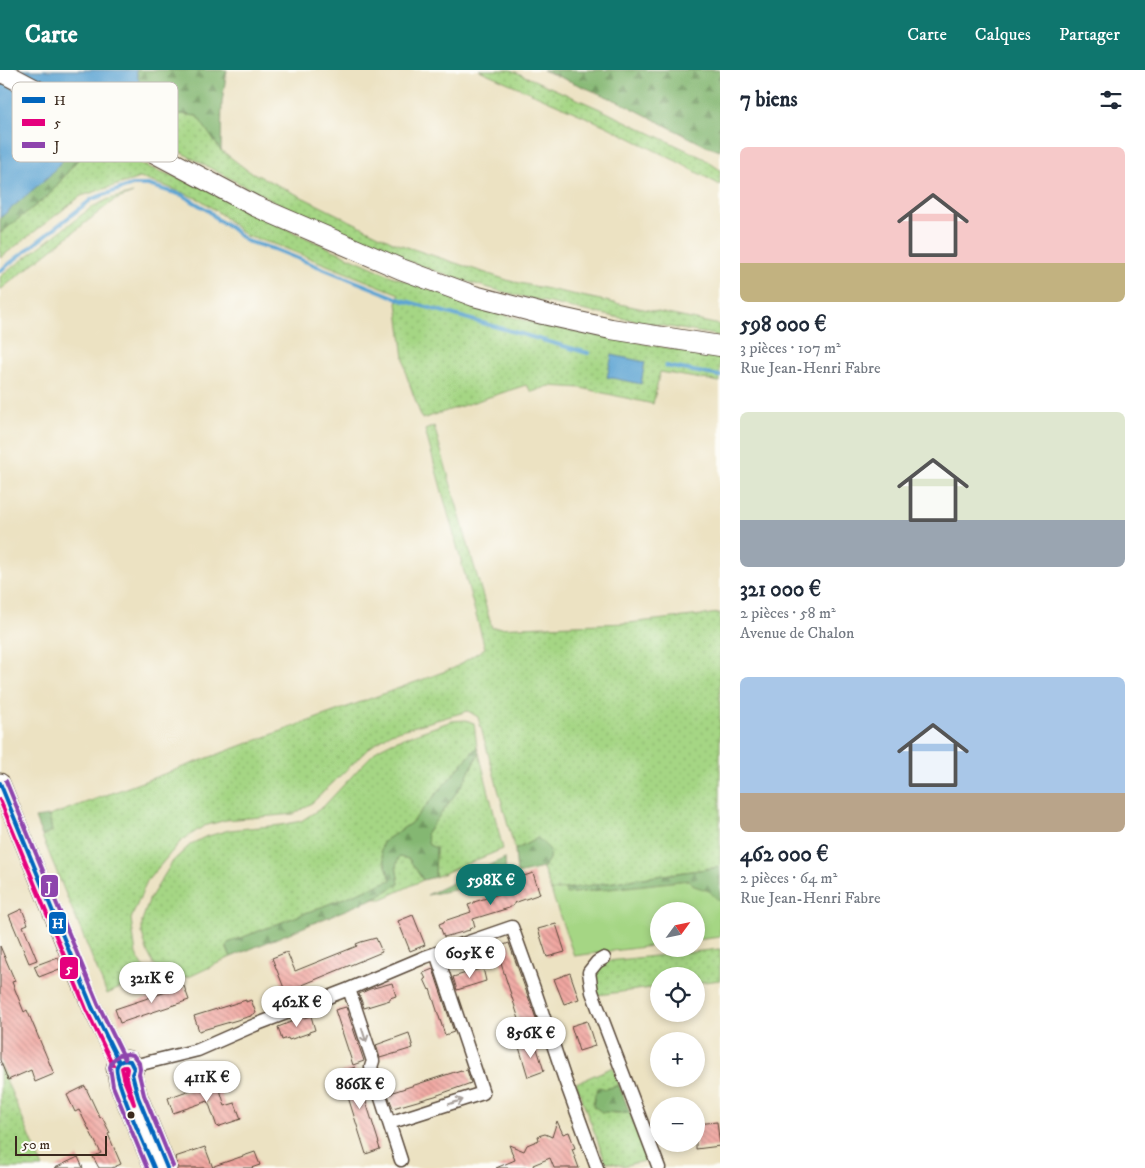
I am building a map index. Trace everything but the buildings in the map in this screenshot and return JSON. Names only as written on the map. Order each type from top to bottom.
[{"type":"main road","points":[[0,72],[20,82]]},
{"type":"main road","points":[[173,162],[255,206],[401,269],[465,293],[543,314],[602,327],[720,346]]},
{"type":"main road","points":[[0,783],[89,1000],[125,1069],[167,1168]]},
{"type":"main road","points":[[125,1069],[119,1084],[154,1168]]},
{"type":"street","points":[[125,1069],[198,1050],[271,1018],[349,989],[436,953],[512,927],[597,1168]]},
{"type":"street","points":[[389,1123],[483,1093],[436,953]]},
{"type":"street","points":[[604,958],[597,962],[589,972],[592,992],[659,1168]]},
{"type":"street","points":[[349,989],[373,1061],[371,1067],[401,1160]]},
{"type":"green space","points":[[136,70],[227,70],[222,102],[221,151],[197,116],[178,114],[178,82],[138,82]]},
{"type":"green space","points":[[479,70],[511,70],[600,109],[703,158],[720,170],[720,185],[606,126]]},
{"type":"green space","points":[[543,70],[720,70],[720,151],[706,146],[622,103]]},
{"type":"green space","points":[[178,114],[197,116],[221,150],[247,170],[395,243],[510,281],[720,325],[720,336],[552,303],[467,281],[363,243],[238,183],[178,151]]},
{"type":"green space","points":[[61,162],[76,162],[49,195],[0,233],[0,218],[49,176]]},
{"type":"green space","points":[[76,162],[139,162],[202,187],[293,232],[394,277],[494,312],[546,326],[720,357],[720,382],[660,372],[653,404],[581,388],[549,386],[532,392],[526,385],[422,419],[406,374],[397,303],[399,294],[277,245],[246,236],[201,200],[140,178],[81,196],[0,258],[0,233],[49,195]]},
{"type":"green space","points":[[133,193],[113,201],[0,290],[0,277],[92,207],[109,199]]},
{"type":"green space","points":[[434,426],[492,628],[628,623],[720,613],[720,867],[551,891],[543,868],[549,859],[538,838],[515,850],[478,717],[468,711],[391,733],[369,748],[313,802],[294,814],[226,820],[204,826],[181,841],[147,881],[131,919],[136,954],[148,975],[107,994],[42,836],[52,831],[49,816],[454,668],[485,648],[425,430]]},
{"type":"green space","points":[[466,720],[474,723],[477,747],[411,823],[383,842],[381,851],[391,880],[228,943],[227,949],[231,957],[191,976],[175,979],[154,965],[147,951],[142,933],[142,921],[149,900],[173,861],[191,844],[205,837],[229,830],[301,821],[323,807],[378,749],[392,742],[452,721]]},
{"type":"green space","points":[[477,747],[479,753],[462,785],[426,834],[429,845],[436,848],[435,877],[423,880],[409,859],[399,857],[396,866],[399,884],[372,899],[231,957],[227,949],[228,943],[391,880],[381,851],[383,842],[411,823]]},
{"type":"green space","points":[[479,753],[503,849],[435,877],[436,848],[429,845],[425,834],[462,785]]},
{"type":"green space","points":[[49,816],[52,831],[42,836],[35,818]]},
{"type":"green space","points":[[538,838],[550,850],[549,859],[543,868],[517,874],[515,850]]},
{"type":"green space","points":[[399,857],[409,859],[423,880],[382,899],[372,899],[399,884],[396,866]]},
{"type":"green space","points":[[505,858],[506,880],[427,895]]},
{"type":"green space","points":[[720,867],[720,902],[709,891],[694,886],[689,880],[565,894],[565,889]]},
{"type":"green space","points":[[689,880],[694,886],[709,891],[720,902],[720,937],[705,939],[705,902],[650,902],[650,946],[574,956],[551,891],[565,889],[566,894]]},
{"type":"green space","points":[[720,949],[720,980],[705,982],[705,967],[650,967],[650,988],[598,995],[594,976],[601,966],[608,961],[650,956],[705,958],[705,951]]},
{"type":"green space","points":[[0,1065],[43,1168],[0,1168]]},
{"type":"green space","points":[[613,1067],[619,1085],[606,1089],[613,1113],[630,1113],[648,1160],[623,1166],[605,1161],[576,1083]]},
{"type":"green space","points":[[619,1085],[630,1113],[602,1112],[593,1106],[595,1094],[599,1087],[606,1089]]},
{"type":"water","points":[[0,70],[136,70],[139,82],[12,82],[12,162],[61,162],[49,176],[0,218]]},
{"type":"water","points":[[612,355],[645,362],[641,384],[607,377]]},
{"type":"waterway","points":[[0,271],[92,199],[132,185],[148,185],[182,195],[209,211],[246,241],[274,249],[402,300],[588,353]]},
{"type":"waterway","points":[[666,366],[720,376]]},
{"type":"transit line","name":"J","points":[[6,781],[98,1004],[125,1059]]},
{"type":"transit line","name":"H","points":[[0,783],[92,1007],[119,1062]]},
{"type":"transit line","name":"5","points":[[0,800],[86,1009],[113,1065]]},
{"type":"transit line","name":"J","points":[[147,1168],[113,1086],[110,1067],[112,1061],[119,1055],[133,1055],[139,1063],[139,1074],[144,1095],[173,1166]]},
{"type":"transit line","name":"H","points":[[154,1168],[120,1084],[117,1066],[122,1061],[130,1061],[134,1069],[132,1074],[138,1097],[167,1168]]},
{"type":"transit line","name":"5","points":[[124,1067],[127,1069],[126,1075],[134,1104],[125,1082],[122,1068],[124,1067]]}]
